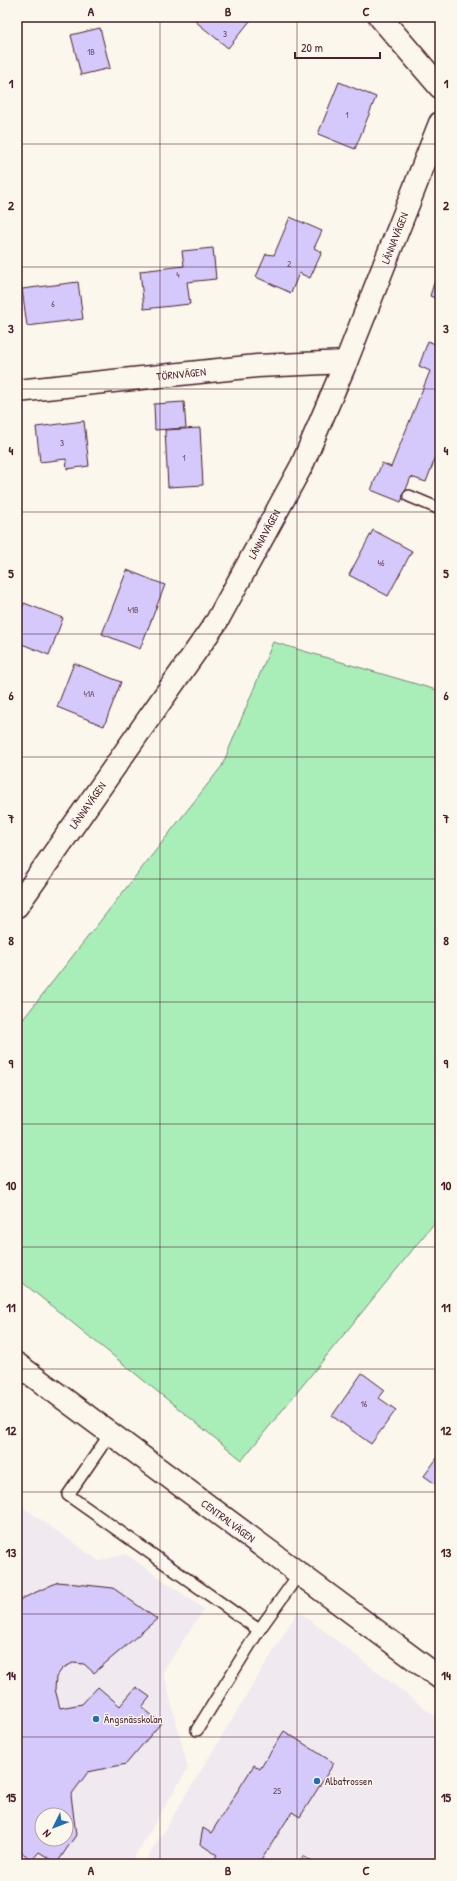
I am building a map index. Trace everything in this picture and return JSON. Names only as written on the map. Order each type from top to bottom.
[{"type":"street","points":[[380,17],[440,87]]},
{"type":"street","name":"LÄNNAVÄGEN","points":[[17,906],[217,622],[302,465],[346,362],[440,123]]},
{"type":"street","name":"TÖRNVÄGEN","points":[[17,391],[257,366],[346,362]]},
{"type":"street","name":"CENTRALVÄGEN","points":[[17,1364],[440,1678]]},
{"type":"lane","points":[[409,496],[440,509]]},
{"type":"lane","points":[[110,1434],[68,1495],[259,1630]]},
{"type":"lane","points":[[197,1730],[259,1630],[299,1574]]},
{"type":"shaded area","name":"Ängsnässkolan","points":[[17,1503],[99,1561],[126,1554],[204,1609],[163,1671],[188,1768],[130,1864],[17,1864]]},
{"type":"shaded area","name":"Albatrossen","points":[[298,1611],[440,1720],[440,1842],[431,1864],[144,1864]]},
{"type":"green space","points":[[273,642],[440,691],[440,1216],[242,1460],[17,1278],[17,1027],[222,766]]},
{"type":"building","points":[[198,17],[246,17],[250,21],[228,48],[195,21]]},
{"type":"building","points":[[100,28],[110,68],[81,75],[71,35]]},
{"type":"building","points":[[339,82],[376,97],[355,149],[318,134]]},
{"type":"building","points":[[290,217],[322,231],[314,248],[322,252],[310,278],[299,273],[291,293],[256,277],[266,254],[274,255]]},
{"type":"building","points":[[213,248],[216,279],[187,282],[190,304],[144,309],[140,271],[184,266],[182,251]]},
{"type":"building","points":[[78,282],[83,319],[27,326],[22,289]]},
{"type":"building","points":[[434,283],[440,285],[440,300],[430,296]]},
{"type":"building","points":[[428,341],[440,346],[440,446],[426,482],[411,477],[401,502],[371,490],[382,463],[391,467],[430,371],[419,366]]},
{"type":"building","points":[[184,402],[186,428],[155,430],[154,404]]},
{"type":"building","points":[[84,421],[89,466],[67,469],[66,459],[40,462],[36,427]]},
{"type":"building","points":[[200,428],[203,485],[168,487],[165,430]]},
{"type":"building","points":[[373,530],[412,551],[388,596],[349,575]]},
{"type":"building","points":[[127,570],[165,585],[140,649],[102,634]]},
{"type":"building","points":[[24,603],[63,618],[49,655],[17,642],[17,622]]},
{"type":"building","points":[[74,663],[121,682],[104,726],[57,707]]},
{"type":"building","points":[[362,1373],[385,1390],[379,1398],[396,1410],[371,1444],[332,1416]]},
{"type":"building","points":[[440,1454],[440,1487],[424,1476]]},
{"type":"building","points":[[58,1582],[113,1588],[157,1619],[94,1673],[84,1664],[73,1663],[63,1668],[56,1677],[55,1689],[60,1708],[82,1704],[98,1687],[120,1706],[136,1687],[150,1697],[142,1707],[161,1723],[126,1764],[88,1772],[71,1795],[72,1807],[34,1807],[34,1847],[68,1847],[57,1863],[39,1852],[32,1860],[17,1849],[17,1601]]},
{"type":"building","points":[[284,1731],[334,1763],[300,1817],[292,1812],[260,1862],[263,1864],[211,1864],[217,1855],[200,1844],[203,1828],[211,1833],[254,1765],[260,1769]]},
{"type":"building","points":[[74,1819],[76,1835],[74,1838]]},
{"type":"building","points":[[303,1856],[316,1864],[299,1864]]},
{"type":"place","name":"Ängsnässkolan","points":[[96,1719]]},
{"type":"place","name":"Albatrossen","points":[[317,1781]]}]
